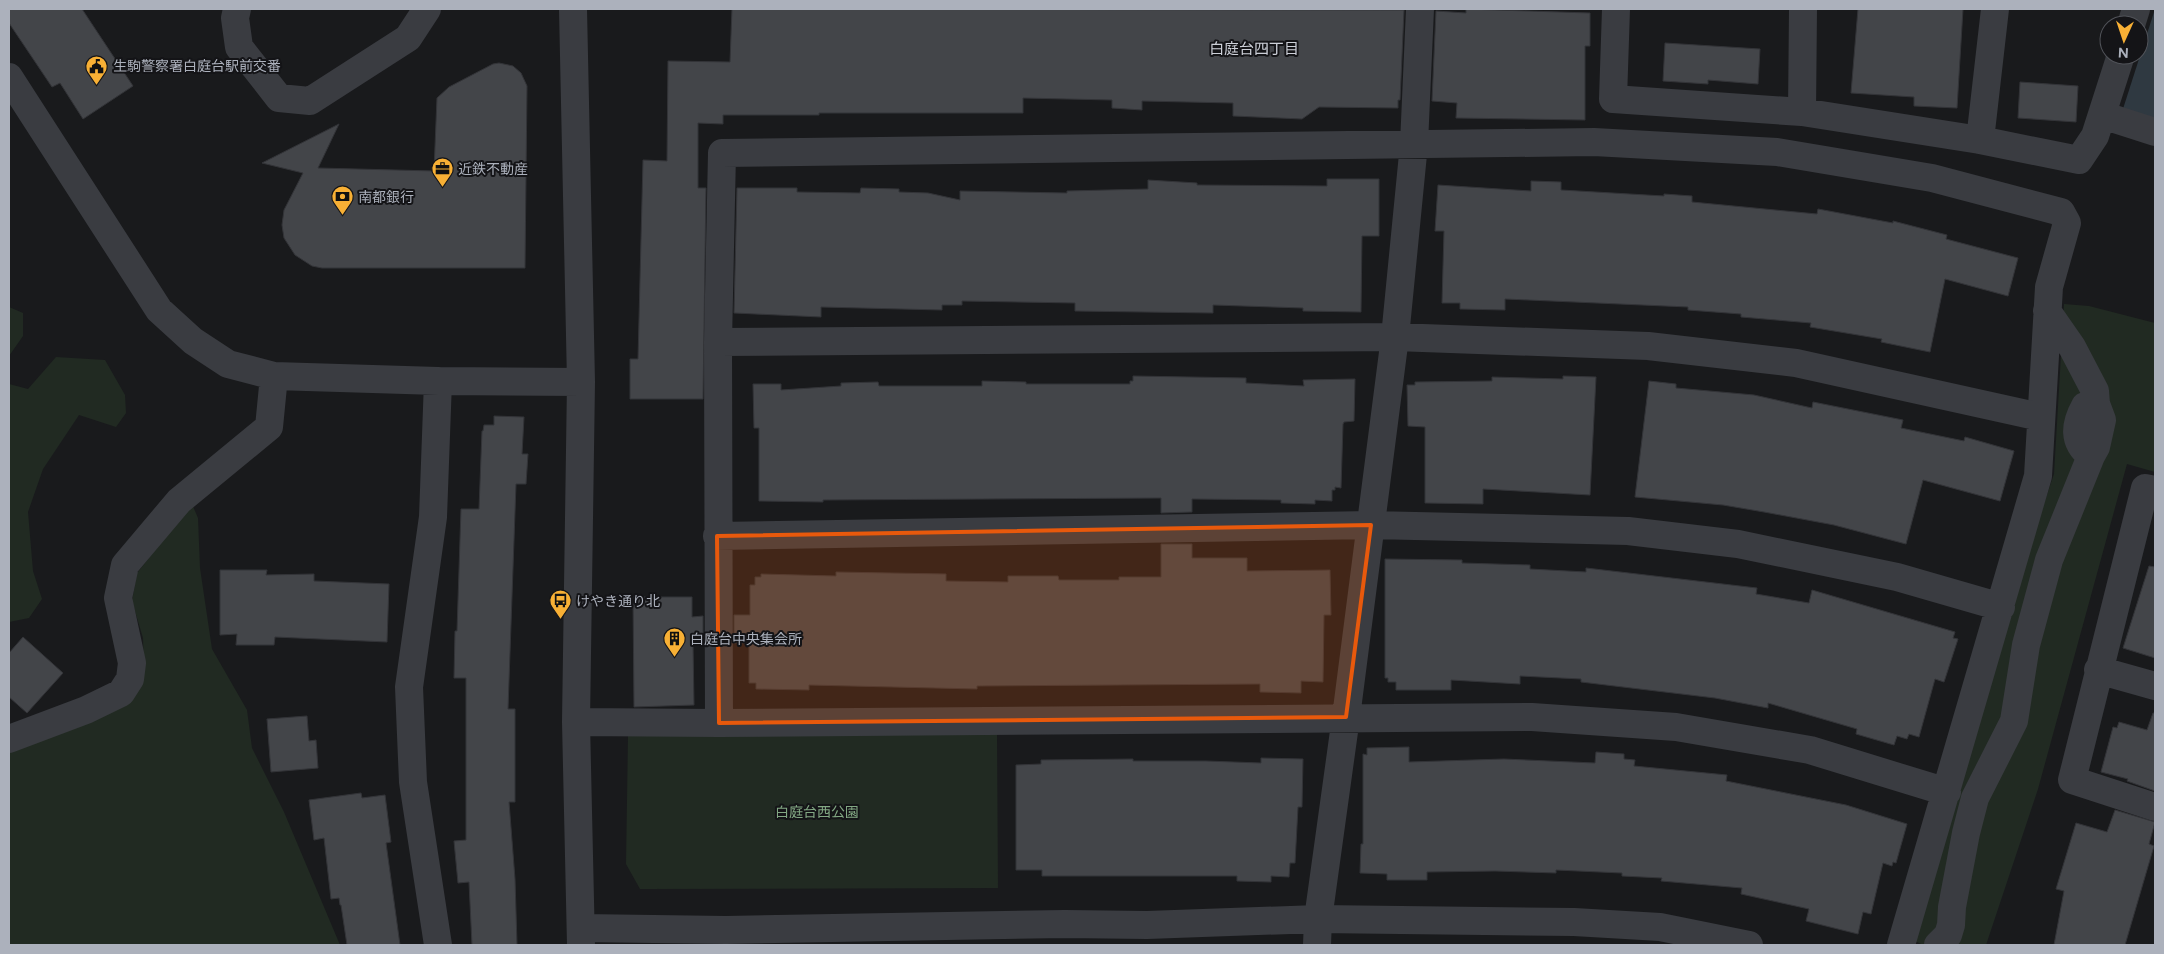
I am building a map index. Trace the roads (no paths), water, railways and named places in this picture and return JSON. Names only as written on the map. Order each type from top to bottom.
[{"type":"street","points":[[237,9],[235,18],[239,47],[273,91],[279,98],[310,101],[408,38],[427,9]]},
{"type":"street","points":[[573,9],[581,382],[576,722],[581,936],[726,938],[1066,924],[1147,925],[1317,932],[1574,922],[1660,927],[1749,945]]},
{"type":"street","points":[[1317,932],[1395,337],[1414,144],[1420,9]]},
{"type":"street","points":[[1616,9],[1613,100],[1802,112],[1980,140],[2079,160],[2095,136],[2118,65]]},
{"type":"street","points":[[1802,112],[1804,9]]},
{"type":"street","points":[[1980,140],[1995,9]]},
{"type":"street","points":[[9,77],[159,310],[193,341],[228,364],[274,376],[438,381],[581,382]]},
{"type":"street","points":[[2102,116],[2155,132]]},
{"type":"street","points":[[719,723],[717,536],[718,342],[722,153],[1594,142],[1777,152],[1932,178],[2061,212],[2067,223],[2049,287],[2038,476],[1947,792],[1900,945]]},
{"type":"street","points":[[1938,945],[1948,935],[1952,925],[1955,891],[1975,798],[2014,721],[2026,645],[2049,560],[2096,447],[2102,420],[2096,404],[2096,391],[2072,347],[2047,311]]},
{"type":"street","points":[[718,342],[1395,337],[1648,346],[1796,363],[2040,417]]},
{"type":"street","points":[[9,739],[86,710],[121,693],[130,679],[132,663],[118,598],[125,565],[179,501],[269,427],[274,376]]},
{"type":"street","points":[[438,381],[433,517],[409,687],[413,782],[438,945]]},
{"type":"street","points":[[2155,490],[2145,488],[2072,780],[2155,808]]},
{"type":"street","points":[[717,536],[1371,525],[1628,531],[1738,544],[1897,577],[2001,607]]},
{"type":"street","points":[[2098,670],[2155,686]]},
{"type":"street","points":[[576,722],[719,723],[1532,717],[1676,727],[1810,750],[1947,792]]},
{"type":"place","name":"生駒警察署白庭台駅前交番","points":[[97,85]]},
{"type":"place","name":"近鉄不動産","points":[[442,188]]},
{"type":"place","name":"南都銀行","points":[[342,216]]},
{"type":"place","name":"けやき通り北","points":[[560,620]]},
{"type":"place","name":"白庭台中央集会所","points":[[674,658]]},
{"type":"district","name":"白庭台四丁目","points":[[1254,49]]},
{"type":"park label","name":"白庭台西公園","points":[[817,812]]}]
